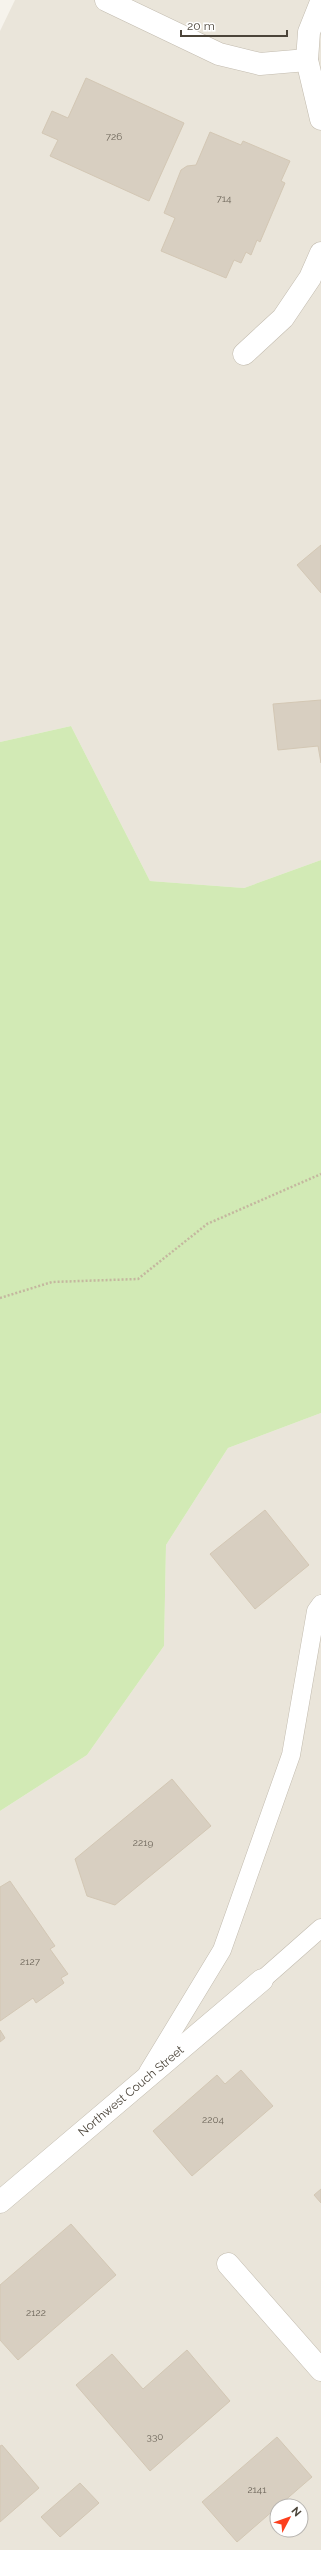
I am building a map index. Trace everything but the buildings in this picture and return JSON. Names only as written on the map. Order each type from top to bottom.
[{"type":"street","points":[[106,0],[219,54],[260,64],[307,60]]},
{"type":"street","points":[[321,2],[309,32],[307,60],[321,119]]},
{"type":"street","points":[[244,354],[283,318],[310,278],[321,253]]},
{"type":"street","name":"Northwest Couch Street","points":[[0,2202],[262,1980]]},
{"type":"street","points":[[228,2264],[321,2370]]},
{"type":"lane","points":[[143,2081],[222,1950],[291,1755],[316,1611],[321,1604]]},
{"type":"lane","points":[[262,1980],[321,1928]]},
{"type":"path","points":[[0,1298],[52,1282],[138,1279],[207,1224],[321,1174]]},
{"type":"shaded area","points":[[15,0],[321,0],[321,860],[244,888],[150,881],[71,726],[0,742],[0,31]]},
{"type":"shaded area","points":[[321,1413],[321,2550],[0,2550],[0,1811],[87,1755],[164,1646],[166,1545],[228,1448]]},
{"type":"green space","points":[[71,726],[150,881],[244,888],[321,860],[321,1413],[228,1448],[166,1545],[164,1646],[87,1755],[0,1811],[0,742]]}]
